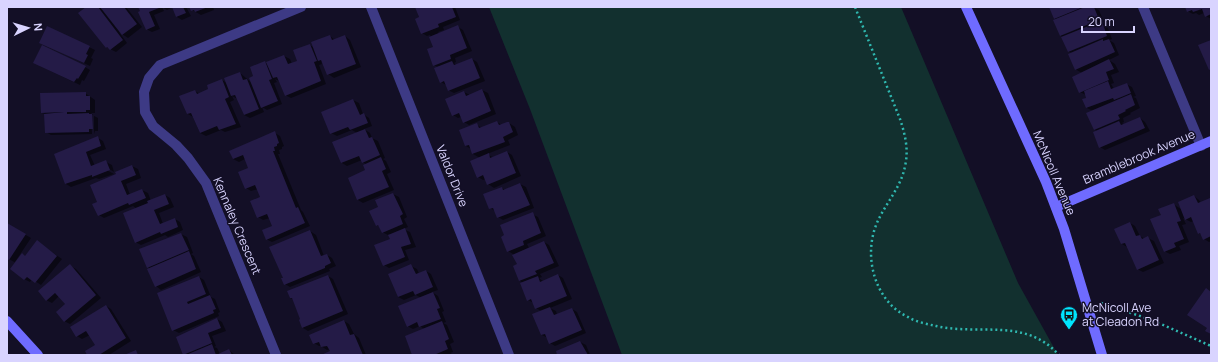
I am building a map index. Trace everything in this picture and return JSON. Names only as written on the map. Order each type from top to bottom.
[{"type":"main road","name":"McNicoll Avenue","points":[[966,7],[1056,207],[1102,355]]},
{"type":"main road","name":"Bramblebrook Avenue","points":[[1056,207],[1211,141]]},
{"type":"main road","points":[[7,321],[38,355]]},
{"type":"street","name":"Kennaley Crescent","points":[[276,355],[206,183],[188,158],[176,145],[152,126],[145,112],[144,92],[149,78],[160,65],[301,7]]},
{"type":"street","name":"Valdor Drive","points":[[371,7],[509,355]]},
{"type":"street","points":[[1143,7],[1201,146]]},
{"type":"path","points":[[855,7],[900,119],[905,134],[907,150],[905,167],[901,180],[875,227],[871,241],[870,257],[873,274],[882,293],[893,307],[907,317],[928,325],[950,329],[1009,330],[1024,332],[1047,344],[1059,355]]},
{"type":"path","points":[[1085,298],[1152,320],[1211,346]]},
{"type":"green space","points":[[489,7],[901,7],[1018,283],[1058,355],[622,355],[530,109]]},
{"type":"building","points":[[86,7],[98,7],[123,40],[110,50],[107,47],[106,48],[78,13]]},
{"type":"building","points":[[100,7],[124,7],[137,24],[122,35]]},
{"type":"building","points":[[138,7],[159,8],[149,12],[155,26],[146,30],[138,12],[140,11]]},
{"type":"building","points":[[172,7],[183,7],[186,13],[176,17]]},
{"type":"building","points":[[189,7],[208,7],[195,12],[194,10],[191,11]]},
{"type":"building","points":[[415,7],[452,7],[456,17],[438,24],[439,27],[421,34],[415,19],[419,17]]},
{"type":"building","points":[[1049,7],[1083,7],[1054,19]]},
{"type":"building","points":[[1085,7],[1094,7],[1098,17],[1092,20],[1094,22],[1060,36],[1053,20]]},
{"type":"building","points":[[1185,7],[1211,7],[1211,14],[1205,17],[1202,9],[1187,12]]},
{"type":"building","points":[[1102,21],[1107,36],[1068,52],[1061,37]]},
{"type":"building","points":[[458,25],[467,48],[450,55],[451,59],[433,66],[427,49],[433,47],[429,37]]},
{"type":"building","points":[[47,26],[90,46],[84,63],[39,43]]},
{"type":"building","points":[[330,35],[332,40],[345,35],[356,64],[327,75],[321,60],[318,61],[311,42]]},
{"type":"building","points":[[1103,39],[1103,41],[1109,39],[1115,52],[1075,70],[1068,54]]},
{"type":"building","points":[[1211,40],[1211,69],[1209,70],[1198,45]]},
{"type":"building","points":[[310,44],[317,61],[314,62],[321,81],[285,96],[277,77],[273,78],[266,62],[284,55],[288,64],[297,61],[293,50]]},
{"type":"building","points":[[42,45],[86,66],[78,79],[77,78],[74,82],[33,63]]},
{"type":"building","points":[[472,58],[480,78],[448,91],[444,81],[440,83],[434,68],[452,61],[454,65]]},
{"type":"building","points":[[1109,59],[1114,69],[1106,72],[1109,80],[1079,93],[1072,77]]},
{"type":"building","points":[[265,61],[272,79],[269,80],[278,101],[261,108],[249,78],[253,76],[250,67]]},
{"type":"building","points":[[240,72],[243,80],[247,79],[259,109],[244,115],[235,95],[231,96],[224,78]]},
{"type":"building","points":[[222,79],[229,97],[225,99],[236,124],[219,130],[217,126],[200,133],[191,113],[187,114],[179,96],[195,90],[197,94],[208,89],[207,85]]},
{"type":"building","points":[[1108,81],[1111,89],[1127,83],[1131,93],[1114,100],[1113,98],[1086,108],[1082,99],[1086,98],[1084,91]]},
{"type":"building","points":[[482,89],[491,111],[463,123],[459,113],[452,116],[445,99],[464,91],[466,96]]},
{"type":"building","points":[[86,92],[86,96],[90,96],[90,110],[86,110],[86,112],[67,112],[67,114],[92,114],[93,129],[89,129],[89,132],[45,133],[44,114],[64,112],[41,113],[40,93]]},
{"type":"building","points":[[1131,94],[1135,105],[1118,115],[1120,119],[1094,130],[1086,113]]},
{"type":"building","points":[[353,99],[360,115],[364,113],[368,123],[350,130],[348,127],[330,134],[321,112]]},
{"type":"building","points":[[1140,117],[1145,128],[1099,148],[1093,132],[1119,121],[1121,125]]},
{"type":"building","points":[[497,121],[499,125],[509,122],[513,132],[503,137],[505,142],[472,154],[469,145],[465,146],[459,130],[477,123],[479,128]]},
{"type":"building","points":[[365,129],[369,138],[372,137],[380,155],[362,163],[359,156],[341,163],[332,142]]},
{"type":"building","points":[[275,131],[279,143],[274,147],[275,151],[273,151],[296,208],[298,207],[305,223],[266,240],[262,230],[272,226],[267,214],[257,218],[250,201],[260,197],[255,185],[245,189],[238,172],[248,168],[243,155],[233,159],[229,151]]},
{"type":"building","points":[[98,136],[101,146],[86,152],[91,166],[106,160],[110,170],[92,177],[92,175],[65,184],[54,154]]},
{"type":"building","points":[[507,151],[516,173],[487,185],[483,175],[477,178],[470,161],[489,153],[490,158]]},
{"type":"building","points":[[381,157],[386,169],[382,171],[389,187],[357,200],[348,178],[365,170],[363,165]]},
{"type":"building","points":[[132,165],[136,175],[121,181],[127,195],[142,189],[146,198],[129,205],[128,203],[98,216],[92,204],[97,202],[90,185],[116,174],[115,172]]},
{"type":"building","points":[[520,183],[530,205],[497,218],[493,208],[489,209],[483,194],[502,187],[503,190]]},
{"type":"building","points":[[393,193],[403,214],[400,216],[403,224],[382,233],[378,225],[376,226],[369,211],[378,207],[375,200]]},
{"type":"building","points":[[165,194],[169,204],[154,210],[160,224],[175,218],[178,227],[161,234],[160,232],[135,243],[123,213]]},
{"type":"building","points":[[1194,195],[1198,203],[1210,198],[1211,201],[1211,236],[1203,240],[1200,233],[1198,234],[1191,217],[1185,220],[1178,202]]},
{"type":"building","points":[[1174,203],[1181,221],[1177,222],[1184,239],[1174,243],[1176,247],[1164,252],[1150,219],[1161,215],[1158,209]]},
{"type":"building","points":[[533,212],[541,233],[523,241],[524,245],[507,252],[501,237],[504,235],[500,225]]},
{"type":"building","points":[[1130,222],[1136,236],[1140,235],[1142,239],[1148,236],[1159,260],[1137,270],[1125,243],[1121,244],[1114,229]]},
{"type":"building","points":[[7,223],[26,234],[9,260],[7,259]]},
{"type":"building","points":[[405,228],[411,244],[401,247],[405,257],[383,266],[374,245],[390,239],[388,235]]},
{"type":"building","points":[[310,230],[321,256],[327,254],[331,263],[325,266],[325,268],[284,285],[281,278],[283,278],[269,247]]},
{"type":"building","points":[[181,233],[189,250],[147,268],[139,249]]},
{"type":"building","points":[[37,240],[57,256],[35,283],[27,277],[24,280],[10,269],[22,253],[25,256]]},
{"type":"building","points":[[544,241],[554,263],[535,271],[537,274],[519,281],[513,266],[517,264],[512,255]]},
{"type":"building","points":[[189,251],[196,269],[155,287],[147,269]]},
{"type":"building","points":[[70,264],[96,295],[64,322],[56,312],[65,304],[55,293],[46,301],[38,291]]},
{"type":"building","points":[[411,264],[416,274],[426,270],[433,287],[415,295],[413,291],[398,297],[388,274]]},
{"type":"building","points":[[558,274],[567,296],[535,309],[531,299],[527,301],[520,283],[538,276],[540,282]]},
{"type":"building","points":[[328,275],[343,311],[302,328],[292,298],[290,298],[287,291]]},
{"type":"building","points":[[199,276],[206,294],[187,302],[188,304],[210,295],[216,309],[213,310],[214,313],[172,331],[157,293]]},
{"type":"building","points":[[1206,288],[1211,292],[1211,334],[1205,331],[1207,328],[1187,315]]},
{"type":"building","points":[[433,292],[440,308],[437,309],[441,319],[419,327],[417,322],[407,327],[398,306]]},
{"type":"building","points":[[106,305],[126,338],[99,355],[87,355],[85,351],[95,345],[86,331],[76,337],[70,327]]},
{"type":"building","points":[[550,307],[554,315],[572,308],[582,330],[549,344],[545,334],[541,335],[532,314]]},
{"type":"building","points":[[217,318],[221,328],[208,333],[212,343],[183,355],[176,337]]},
{"type":"building","points":[[344,320],[350,335],[354,334],[363,355],[321,355],[330,351],[327,346],[321,347],[319,342],[313,344],[309,335]]},
{"type":"building","points":[[442,321],[449,339],[445,341],[448,349],[434,355],[412,355],[405,336]]},
{"type":"building","points":[[580,341],[588,355],[557,355],[556,351]]},
{"type":"building","points":[[212,344],[216,355],[186,355]]},
{"type":"building","points":[[229,349],[232,355],[216,355]]},
{"type":"building","points":[[136,350],[138,355],[124,355]]},
{"type":"place","name":"McNicoll Ave at Cleadon Rd","points":[[1069,330]]}]
